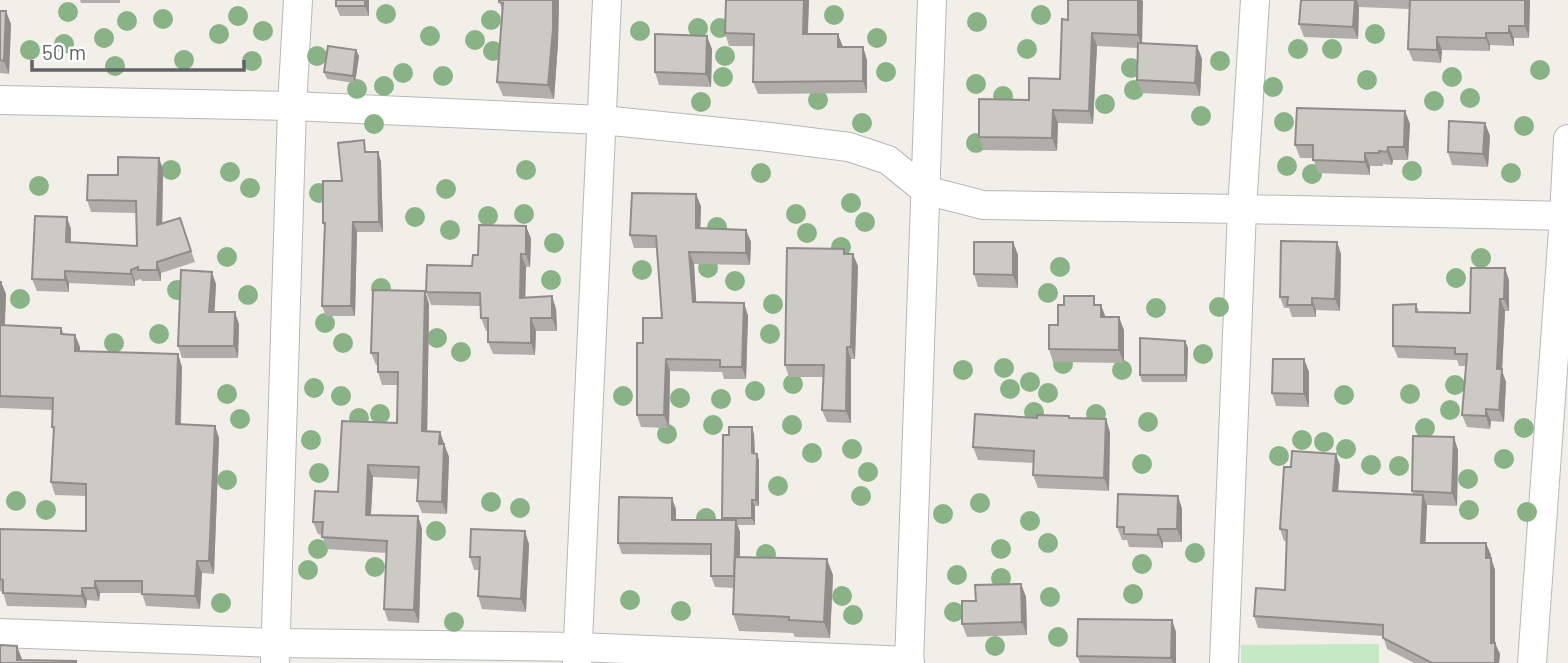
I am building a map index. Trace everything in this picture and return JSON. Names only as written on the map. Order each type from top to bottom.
[{"type":"street","points":[[275,653],[292,106],[298,0]]},
{"type":"street","points":[[578,655],[607,0]]},
{"type":"street","points":[[0,633],[275,653],[578,655],[909,662],[932,0]]},
{"type":"street","points":[[1224,663],[1242,209],[1255,0]]},
{"type":"street","points":[[0,100],[292,106],[602,120],[849,147],[888,160],[925,190],[983,205],[1566,216]]},
{"type":"street","points":[[1532,663],[1566,216],[1568,139]]},
{"type":"green space","points":[[1379,644],[1379,663],[1241,663],[1241,645]]},
{"type":"building","points":[[336,0],[365,0],[365,6],[336,6]]},
{"type":"building","points":[[499,0],[553,0],[548,85],[497,82],[503,3]]},
{"type":"building","points":[[726,0],[804,0],[803,34],[838,34],[838,47],[863,47],[863,81],[753,82],[754,34],[725,33]]},
{"type":"building","points":[[1068,0],[1138,0],[1138,35],[1092,33],[1089,111],[1053,110],[1052,138],[979,137],[979,99],[1029,100],[1029,78],[1060,79],[1062,19],[1068,20]]},
{"type":"building","points":[[1301,0],[1355,0],[1353,27],[1299,24]]},
{"type":"building","points":[[1410,0],[1525,0],[1525,26],[1509,26],[1509,33],[1486,33],[1486,38],[1437,37],[1437,50],[1408,49]]},
{"type":"building","points":[[0,11],[6,11],[4,61],[0,60]]},
{"type":"building","points":[[655,34],[707,36],[706,74],[655,72]]},
{"type":"building","points":[[1138,43],[1197,46],[1195,83],[1137,80]]},
{"type":"building","points":[[328,46],[356,50],[353,76],[324,72]]},
{"type":"building","points":[[1297,108],[1405,111],[1404,147],[1388,147],[1387,152],[1365,153],[1365,162],[1313,160],[1313,145],[1295,145]]},
{"type":"building","points":[[1449,121],[1485,123],[1483,154],[1448,152]]},
{"type":"building","points":[[364,140],[365,152],[378,152],[379,222],[353,222],[351,306],[322,306],[325,223],[323,181],[342,181],[338,143]]},
{"type":"building","points":[[118,157],[159,158],[157,225],[180,218],[191,251],[157,262],[157,270],[138,270],[138,267],[131,270],[131,274],[65,271],[65,280],[32,279],[35,216],[67,217],[66,242],[137,246],[136,201],[87,200],[88,175],[118,175]]},
{"type":"building","points":[[632,193],[696,194],[696,228],[746,230],[746,253],[689,252],[693,302],[744,303],[742,367],[720,367],[720,360],[666,359],[664,415],[637,415],[637,343],[643,343],[643,318],[662,318],[656,236],[630,235]]},
{"type":"building","points":[[479,225],[526,226],[526,254],[521,254],[520,298],[552,296],[552,318],[531,318],[531,343],[488,342],[488,318],[481,318],[480,293],[426,292],[427,265],[472,266],[473,255],[478,255]]},
{"type":"building","points":[[1281,241],[1337,242],[1335,299],[1312,298],[1312,305],[1287,305],[1288,297],[1280,297]]},
{"type":"building","points":[[974,242],[1013,242],[1013,275],[974,274]]},
{"type":"building","points":[[787,248],[844,249],[844,254],[853,254],[851,347],[847,347],[846,411],[822,410],[824,365],[785,365]]},
{"type":"building","points":[[1471,268],[1505,268],[1504,299],[1500,299],[1497,369],[1502,369],[1499,410],[1486,409],[1486,416],[1462,415],[1467,354],[1455,354],[1455,348],[1393,346],[1393,305],[1416,304],[1416,312],[1470,313]]},
{"type":"building","points":[[181,270],[212,272],[209,312],[235,312],[234,346],[178,346]]},
{"type":"building","points":[[373,290],[425,291],[422,431],[440,432],[439,444],[444,444],[442,502],[417,501],[419,467],[368,465],[366,515],[418,516],[414,610],[384,609],[387,541],[322,537],[323,522],[313,522],[315,491],[338,492],[342,421],[397,423],[398,372],[378,372],[378,353],[371,353]]},
{"type":"building","points":[[1064,296],[1094,296],[1094,305],[1101,305],[1101,317],[1119,317],[1119,350],[1049,349],[1049,325],[1058,325],[1058,305],[1064,305]]},
{"type":"building","points":[[0,325],[61,328],[61,334],[75,335],[75,351],[178,354],[176,424],[215,426],[209,561],[197,561],[195,596],[142,594],[142,581],[95,581],[95,588],[82,588],[82,596],[3,593],[3,580],[0,579],[0,529],[86,531],[86,484],[51,482],[53,398],[0,396]]},
{"type":"building","points":[[1140,338],[1185,341],[1185,375],[1140,375]]},
{"type":"building","points":[[1273,359],[1304,359],[1304,394],[1272,393]]},
{"type":"building","points":[[975,414],[1106,419],[1104,478],[1033,475],[1034,451],[973,447]]},
{"type":"building","points":[[729,427],[752,427],[752,453],[757,454],[756,500],[752,500],[752,518],[722,518],[723,435],[729,435]]},
{"type":"building","points":[[1413,436],[1454,437],[1452,493],[1412,491]]},
{"type":"building","points":[[1292,451],[1336,454],[1333,491],[1423,495],[1421,543],[1486,543],[1486,558],[1491,558],[1491,643],[1495,643],[1495,663],[1432,663],[1383,638],[1383,625],[1254,616],[1256,588],[1285,590],[1287,530],[1280,529],[1284,467],[1291,467]]},
{"type":"building","points":[[1118,494],[1178,496],[1177,529],[1158,529],[1158,535],[1124,534],[1124,527],[1117,527]]},
{"type":"building","points":[[619,497],[672,498],[672,520],[736,520],[734,576],[711,576],[711,544],[618,543]]},
{"type":"building","points":[[471,529],[525,531],[521,599],[478,596],[480,557],[470,557]]},
{"type":"building","points":[[735,557],[827,559],[824,622],[733,614]]},
{"type":"building","points":[[1021,584],[1022,622],[962,624],[962,601],[976,601],[975,585]]},
{"type":"building","points":[[1078,619],[1172,620],[1171,658],[1077,656]]},
{"type":"building","points":[[0,645],[17,646],[17,660],[76,663],[0,663]]}]
